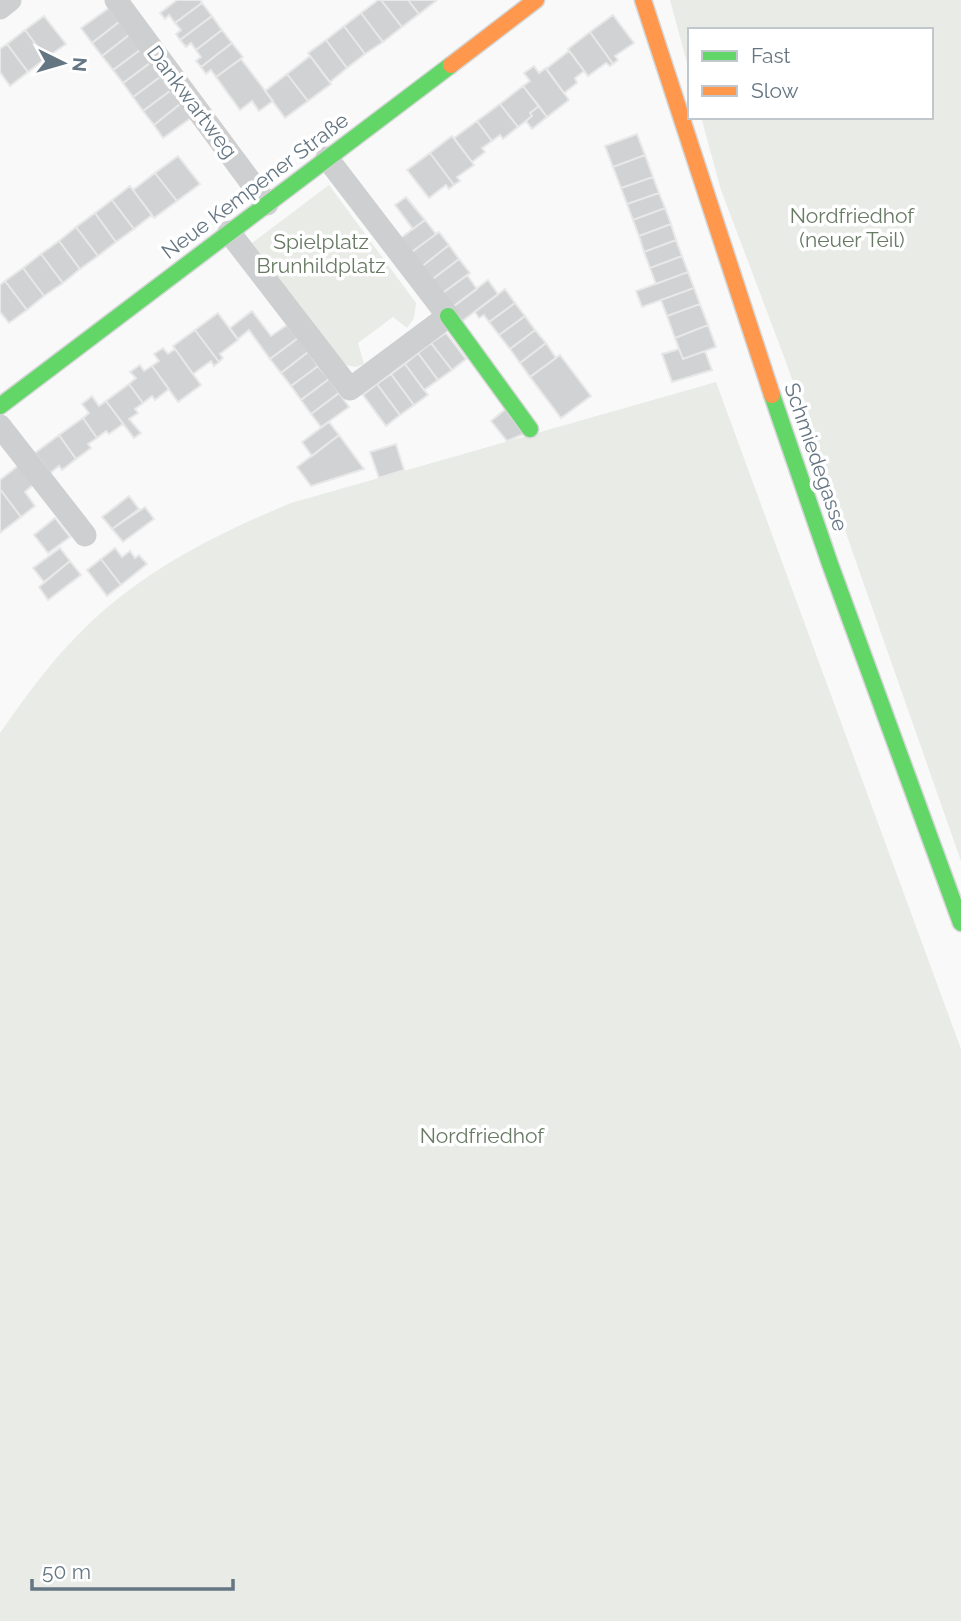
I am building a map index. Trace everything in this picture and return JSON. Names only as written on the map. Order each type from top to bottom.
[{"type":"street","points":[[0,8],[10,0]]},
{"type":"street","name":"Dankwartweg","points":[[116,0],[267,204]]},
{"type":"street","name":"Neue Kempener Straße","points":[[0,406],[536,0]]},
{"type":"street","name":"Schmiedegasse","points":[[643,0],[795,462],[961,923]]},
{"type":"street","points":[[327,158],[448,316],[530,429]]},
{"type":"street","points":[[229,232],[350,389],[448,316]]},
{"type":"street","points":[[0,426],[85,535]]},
{"type":"green space","name":"Nordfriedhof (neuer Teil)","points":[[670,0],[961,0],[961,861],[786,362],[721,190],[702,119],[933,119],[933,28],[688,28],[688,67]]},
{"type":"green space","name":"Spielplatz Brunhildplatz","points":[[329,185],[416,303],[414,318],[407,328],[393,317],[358,343],[364,364],[356,367],[345,365],[252,243]]},
{"type":"green space","name":"Nordfriedhof","points":[[716,382],[961,1049],[961,1621],[0,1621],[0,733],[56,659],[100,614],[150,575],[233,529],[291,503]]},
{"type":"building","points":[[177,0],[200,0],[202,3],[175,23],[169,15],[165,19],[160,13]]},
{"type":"building","points":[[381,0],[402,27],[383,42],[361,13]]},
{"type":"building","points":[[381,0],[408,0],[419,14],[402,27]]},
{"type":"building","points":[[408,0],[435,0],[436,1],[419,14]]},
{"type":"building","points":[[202,3],[212,16],[180,40],[176,34],[181,30],[175,23]]},
{"type":"building","points":[[109,8],[119,22],[92,43],[81,28]]},
{"type":"building","points":[[361,13],[383,42],[365,54],[344,26]]},
{"type":"building","points":[[613,15],[634,43],[615,56],[618,60],[613,64],[590,32]]},
{"type":"building","points":[[44,16],[66,44],[46,58],[25,30]]},
{"type":"building","points":[[212,16],[222,30],[196,50],[191,43],[186,47],[180,40]]},
{"type":"building","points":[[119,22],[129,35],[102,56],[92,43]]},
{"type":"building","points":[[344,26],[365,54],[347,68],[326,40]]},
{"type":"building","points":[[25,30],[46,58],[28,72],[7,44]]},
{"type":"building","points":[[222,30],[232,43],[201,67],[196,61],[201,57],[196,50]]},
{"type":"building","points":[[590,32],[613,64],[610,66],[606,63],[588,76],[568,49]]},
{"type":"building","points":[[129,35],[140,50],[113,70],[102,56]]},
{"type":"building","points":[[326,40],[347,68],[330,82],[308,53]]},
{"type":"building","points":[[232,43],[243,57],[216,77],[211,70],[206,74],[201,67]]},
{"type":"building","points":[[7,44],[28,72],[10,86],[0,72],[0,49]]},
{"type":"building","points":[[140,50],[150,63],[123,83],[113,70]]},
{"type":"building","points":[[569,51],[584,71],[575,78],[577,83],[564,93],[546,69]]},
{"type":"building","points":[[310,56],[331,84],[308,101],[287,74]]},
{"type":"building","points":[[241,59],[273,101],[259,111],[252,101],[240,110],[216,77]]},
{"type":"building","points":[[150,63],[160,77],[133,97],[123,83]]},
{"type":"building","points":[[534,66],[539,73],[546,68],[569,100],[547,117],[523,86],[530,81],[524,73]]},
{"type":"building","points":[[287,74],[308,101],[285,118],[265,91]]},
{"type":"building","points":[[160,77],[170,91],[143,111],[133,97]]},
{"type":"building","points":[[523,86],[539,106],[530,113],[532,116],[518,127],[500,104]]},
{"type":"building","points":[[170,91],[180,104],[154,125],[143,111]]},
{"type":"building","points":[[180,104],[191,118],[163,138],[154,125]]},
{"type":"building","points":[[500,104],[518,127],[503,139],[500,135],[492,141],[477,121]]},
{"type":"building","points":[[539,106],[547,117],[532,129],[526,121],[532,116],[530,113]]},
{"type":"building","points":[[477,121],[492,141],[482,148],[485,152],[472,162],[454,138]]},
{"type":"building","points":[[637,134],[645,155],[613,167],[605,146]]},
{"type":"building","points":[[452,136],[474,165],[457,177],[460,181],[454,185],[430,153]]},
{"type":"building","points":[[430,153],[454,185],[449,189],[446,185],[429,198],[407,170]]},
{"type":"building","points":[[645,155],[653,177],[621,188],[613,167]]},
{"type":"building","points":[[178,156],[200,184],[177,201],[155,173]]},
{"type":"building","points":[[155,173],[177,201],[154,218],[133,190]]},
{"type":"building","points":[[653,177],[659,193],[627,204],[621,188]]},
{"type":"building","points":[[130,186],[152,215],[134,229],[112,200]]},
{"type":"building","points":[[659,193],[665,208],[633,220],[627,204]]},
{"type":"building","points":[[406,197],[425,220],[413,229],[395,205]]},
{"type":"building","points":[[112,200],[134,229],[116,242],[95,213]]},
{"type":"building","points":[[665,208],[671,224],[639,236],[633,220]]},
{"type":"building","points":[[95,213],[116,242],[98,256],[76,227]]},
{"type":"building","points":[[425,220],[436,234],[409,254],[398,240]]},
{"type":"building","points":[[671,224],[676,240],[644,252],[639,236]]},
{"type":"building","points":[[76,227],[98,256],[80,269],[59,241]]},
{"type":"building","points":[[439,232],[449,245],[420,268],[409,254]]},
{"type":"building","points":[[676,240],[682,256],[650,268],[644,252]]},
{"type":"building","points":[[59,241],[80,269],[63,283],[41,254]]},
{"type":"building","points":[[449,245],[459,259],[430,281],[420,268]]},
{"type":"building","points":[[41,254],[63,283],[44,296],[23,268]]},
{"type":"building","points":[[682,256],[688,272],[656,284],[650,268]]},
{"type":"building","points":[[459,259],[470,273],[440,295],[430,281]]},
{"type":"building","points":[[23,268],[44,296],[27,310],[5,281]]},
{"type":"building","points":[[688,272],[694,288],[642,307],[636,291]]},
{"type":"building","points":[[467,275],[477,289],[450,309],[440,295]]},
{"type":"building","points":[[488,280],[498,294],[461,322],[450,309]]},
{"type":"building","points":[[5,281],[27,310],[9,323],[0,312],[0,285]]},
{"type":"building","points":[[694,288],[700,304],[667,316],[661,300]]},
{"type":"building","points":[[505,289],[515,303],[489,322],[484,315],[479,318],[475,312]]},
{"type":"building","points":[[515,303],[525,316],[499,335],[489,322]]},
{"type":"building","points":[[700,304],[708,325],[675,338],[667,316]]},
{"type":"building","points":[[252,311],[271,336],[287,325],[298,338],[270,359],[249,330],[238,339],[230,328]]},
{"type":"building","points":[[218,313],[238,340],[220,354],[223,358],[219,362],[195,330]]},
{"type":"building","points":[[525,316],[535,330],[510,349],[499,335]]},
{"type":"building","points":[[708,325],[716,347],[683,359],[675,338]]},
{"type":"building","points":[[195,330],[219,362],[214,366],[211,361],[193,374],[173,346]]},
{"type":"building","points":[[535,330],[546,343],[520,363],[510,349]]},
{"type":"building","points":[[446,333],[466,359],[452,370],[431,343]]},
{"type":"building","points":[[298,338],[308,352],[281,373],[270,359]]},
{"type":"building","points":[[431,343],[452,370],[438,380],[418,353]]},
{"type":"building","points":[[546,343],[556,358],[530,377],[520,363]]},
{"type":"building","points":[[163,348],[168,354],[175,349],[201,385],[178,402],[152,366],[159,361],[154,354]]},
{"type":"building","points":[[679,349],[683,359],[705,351],[712,370],[672,382],[662,354]]},
{"type":"building","points":[[308,352],[318,366],[291,386],[281,373]]},
{"type":"building","points":[[418,353],[438,380],[424,390],[405,364]]},
{"type":"building","points":[[560,355],[591,396],[561,418],[530,377]]},
{"type":"building","points":[[405,364],[428,395],[414,405],[391,374]]},
{"type":"building","points":[[140,365],[144,371],[152,366],[169,389],[155,400],[152,396],[143,403],[129,384],[136,378],[130,372]]},
{"type":"building","points":[[318,366],[329,379],[301,400],[291,386]]},
{"type":"building","points":[[391,374],[414,405],[400,415],[377,384]]},
{"type":"building","points":[[329,379],[339,393],[311,414],[301,400]]},
{"type":"building","points":[[129,384],[143,403],[135,409],[138,413],[129,419],[141,433],[134,438],[106,401]]},
{"type":"building","points":[[377,384],[400,415],[386,426],[363,395]]},
{"type":"building","points":[[339,393],[349,407],[321,427],[311,414]]},
{"type":"building","points":[[92,396],[99,406],[106,401],[123,424],[109,434],[106,431],[97,438],[83,418],[89,413],[82,404]]},
{"type":"building","points":[[507,408],[526,433],[507,441],[491,421]]},
{"type":"building","points":[[83,418],[97,438],[88,444],[91,448],[76,459],[59,435]]},
{"type":"building","points":[[329,422],[339,435],[312,456],[302,442]]},
{"type":"building","points":[[59,435],[76,459],[62,470],[59,466],[50,473],[35,453]]},
{"type":"building","points":[[339,435],[364,469],[311,486],[297,467]]},
{"type":"building","points":[[396,444],[404,470],[379,478],[370,452]]},
{"type":"building","points":[[19,465],[33,485],[25,492],[35,506],[21,517],[0,489],[0,480]]},
{"type":"building","points":[[0,489],[21,517],[0,533]]},
{"type":"building","points":[[129,496],[139,509],[112,529],[102,517]]},
{"type":"building","points":[[145,507],[154,519],[123,542],[112,529]]},
{"type":"building","points":[[55,518],[70,537],[48,553],[34,535]]},
{"type":"building","points":[[60,548],[70,561],[44,582],[33,568]]},
{"type":"building","points":[[115,548],[122,557],[130,551],[135,558],[139,555],[147,564],[121,585],[101,559]]},
{"type":"building","points":[[101,559],[121,585],[107,596],[87,570]]},
{"type":"building","points":[[70,561],[81,575],[48,600],[39,587]]},
{"type":"traffic: fast","points":[[0,406],[451,65]]},
{"type":"traffic: fast","points":[[448,316],[530,429]]},
{"type":"traffic: fast","points":[[772,395],[830,564],[961,923]]},
{"type":"traffic: slow","points":[[451,65],[536,0]]},
{"type":"traffic: slow","points":[[643,0],[772,395]]}]
